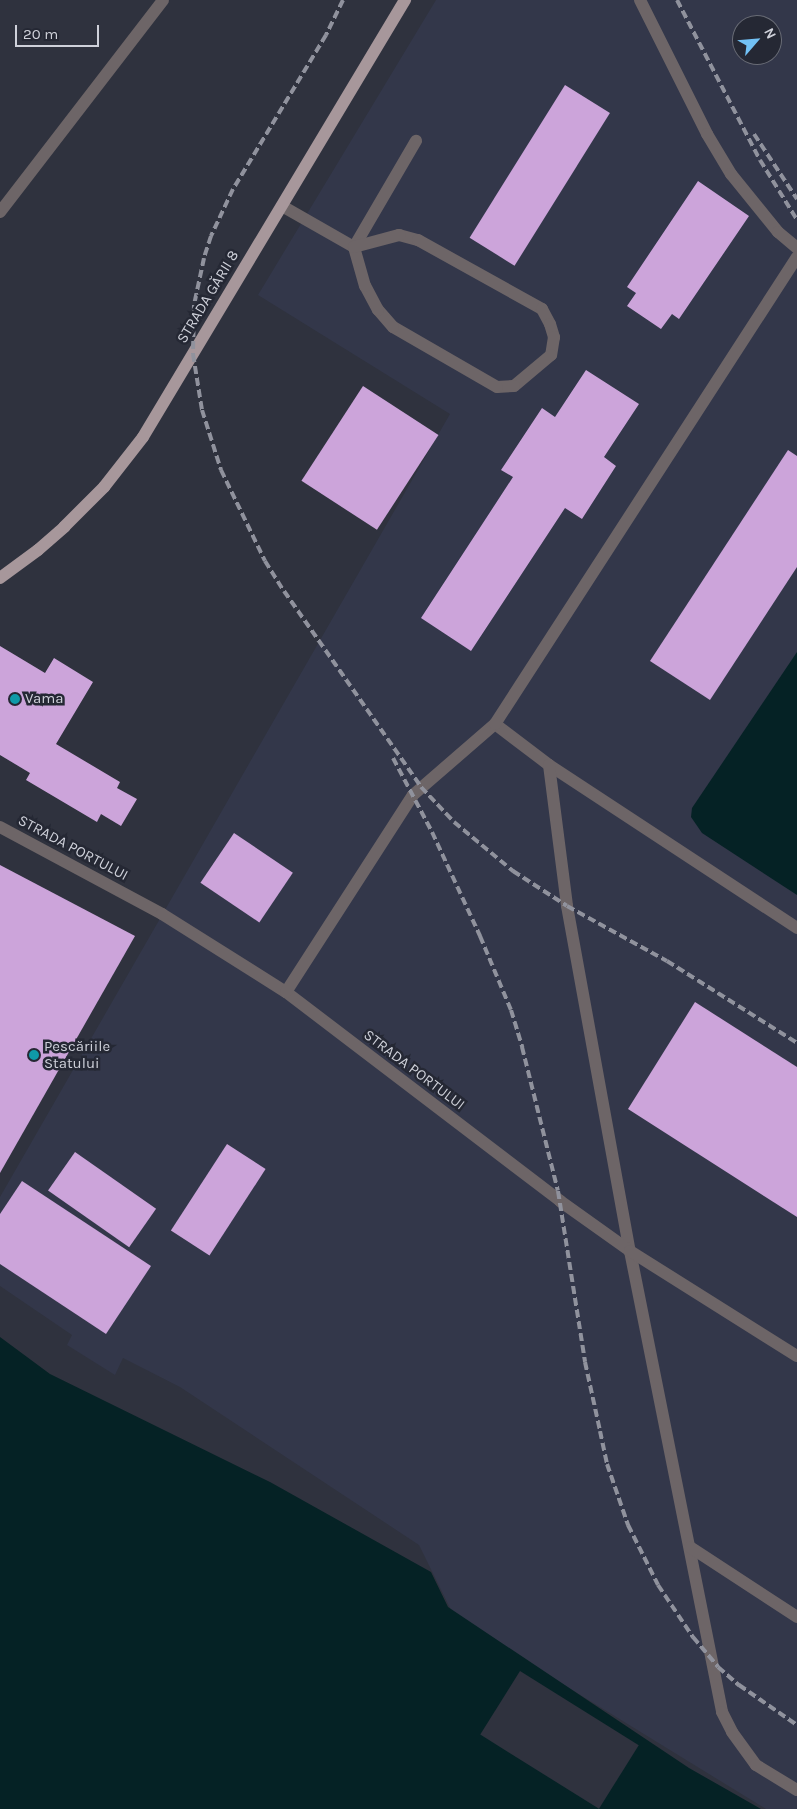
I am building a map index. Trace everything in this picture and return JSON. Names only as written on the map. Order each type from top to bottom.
[{"type":"main road","name":"STRADA GĂRII 8","points":[[0,578],[64,528],[104,487],[137,444],[405,0]]},
{"type":"street","points":[[0,212],[163,0]]},
{"type":"street","points":[[640,0],[707,134],[731,174],[778,232],[797,248]]},
{"type":"street","points":[[354,248],[416,141]]},
{"type":"street","points":[[282,206],[354,248],[365,286],[378,310],[393,327],[497,387],[514,386],[551,355],[554,338],[550,324],[542,309],[418,240],[399,235],[354,248]]},
{"type":"street","points":[[286,992],[413,795],[496,724],[797,257]]},
{"type":"street","points":[[496,724],[549,765],[797,928]]},
{"type":"street","points":[[549,765],[567,906],[630,1251],[722,1712],[732,1732],[756,1765],[797,1790]]},
{"type":"street","name":"STRADA PORTULUI","points":[[0,826],[162,914],[286,992],[560,1201],[630,1251],[797,1356]]},
{"type":"street","points":[[690,1547],[797,1618]]},
{"type":"shaded area","points":[[436,0],[797,0],[797,1809],[766,1809],[455,1618],[419,1545],[180,1387],[123,1358],[115,1375],[67,1345],[72,1335],[0,1286],[0,1197],[450,414],[258,295]]},
{"type":"shaded area","points":[[797,652],[797,895],[702,833],[691,817],[692,808]]},
{"type":"shaded area","points":[[0,1337],[50,1374],[270,1482],[431,1572],[448,1607],[689,1768],[761,1809],[0,1809]]},
{"type":"pier","points":[[520,1671],[639,1745],[599,1809],[480,1735]]},
{"type":"building","points":[[565,85],[610,113],[515,266],[470,238]]},
{"type":"building","points":[[698,181],[749,216],[679,319],[672,314],[661,329],[627,306],[636,293],[627,287]]},
{"type":"building","points":[[586,370],[639,404],[604,457],[616,466],[582,519],[565,508],[471,651],[421,618],[513,477],[501,470],[542,408],[555,417]]},
{"type":"building","points":[[363,386],[438,435],[377,530],[301,481]]},
{"type":"building","points":[[788,450],[797,456],[797,567],[710,700],[650,661]]},
{"type":"building","points":[[0,646],[45,673],[54,658],[93,682],[56,744],[120,782],[117,788],[137,799],[121,826],[101,814],[97,822],[26,780],[30,773],[0,755]]},
{"type":"building","points":[[234,833],[293,873],[259,922],[200,883]]},
{"type":"building","name":"Pescăriile Statului","points":[[0,865],[135,936],[0,1173]]},
{"type":"building","points":[[695,1002],[797,1067],[797,1217],[628,1109]]},
{"type":"building","points":[[227,1144],[266,1169],[209,1255],[171,1230]]},
{"type":"building","points":[[75,1152],[156,1209],[129,1247],[48,1191]]},
{"type":"building","points":[[22,1181],[151,1266],[106,1334],[0,1264],[0,1214]]},
{"type":"railway","points":[[343,0],[326,35],[233,189],[211,236],[204,258],[194,305],[193,354],[202,410],[221,470],[265,561],[284,591],[421,787],[454,822],[513,871],[567,906],[667,961],[797,1043]]},
{"type":"railway","points":[[677,0],[760,160],[797,220]]},
{"type":"railway","points":[[754,134],[797,199]]},
{"type":"railway","points":[[393,758],[432,832],[480,936],[511,1010],[558,1191],[585,1362],[607,1464],[628,1525],[658,1585],[693,1637],[718,1667],[739,1685],[797,1725]]},
{"type":"place","name":"Vama","points":[[15,699]]},
{"type":"place","name":"Pescăriile Statului","points":[[34,1055]]}]
